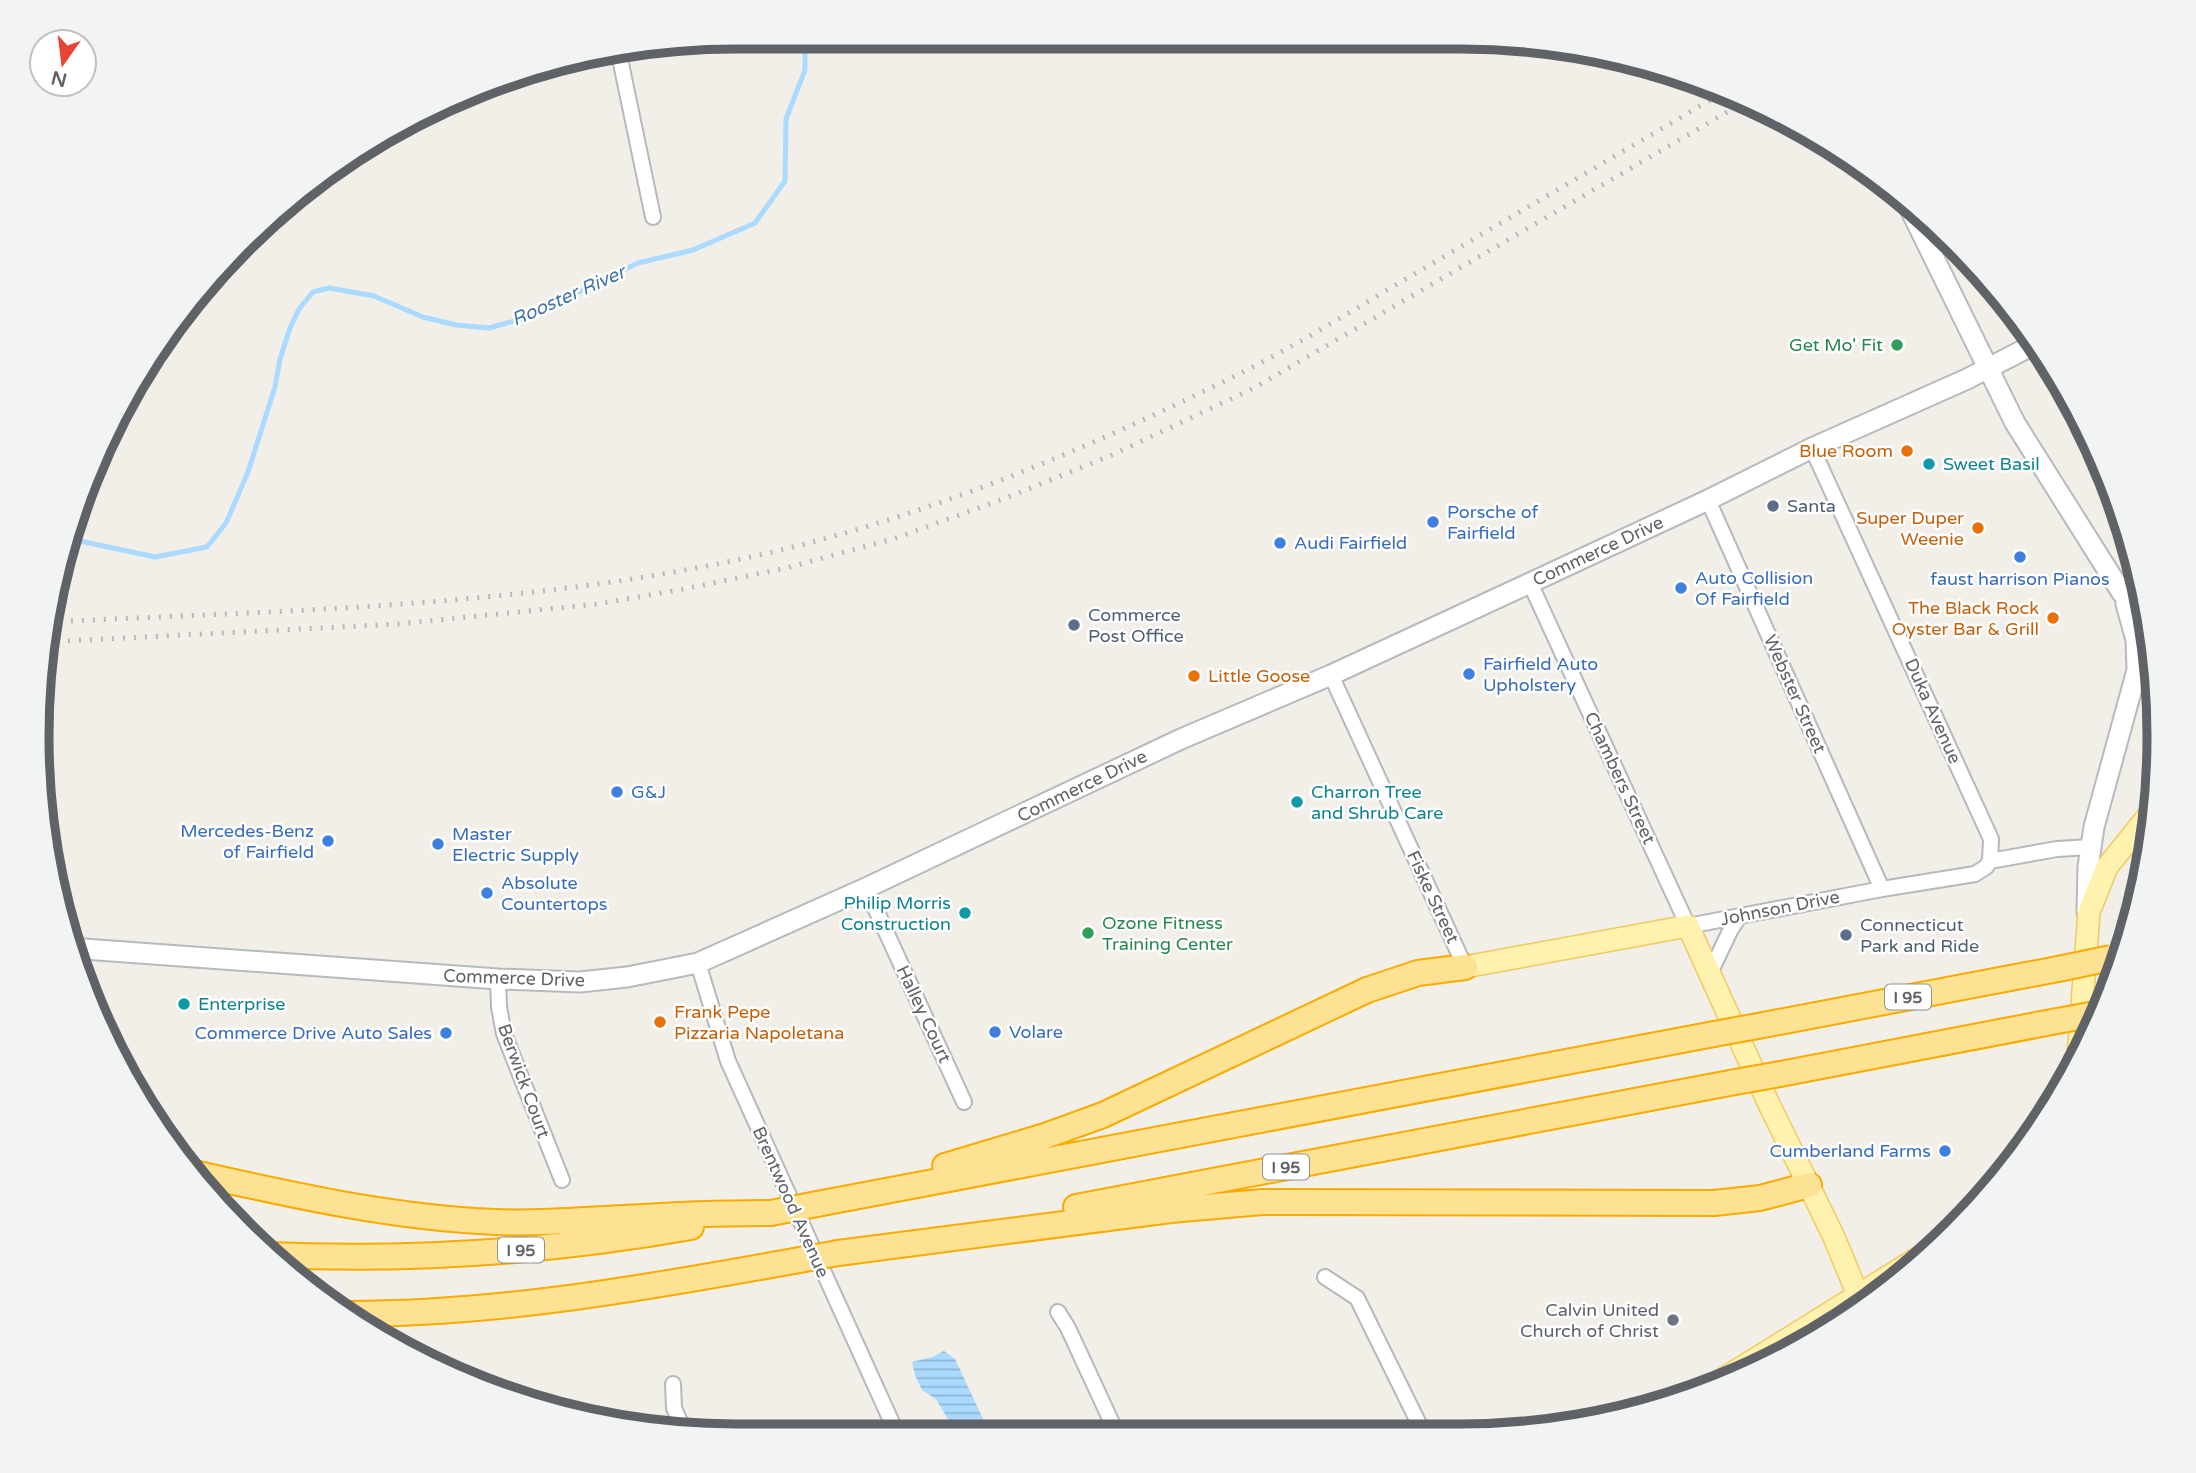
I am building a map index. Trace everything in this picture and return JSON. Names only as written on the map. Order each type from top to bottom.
[{"type":"highway","name":"I 95","points":[[286,1255],[375,1257],[499,1252],[619,1239],[771,1213],[2110,959]]},
{"type":"highway","points":[[817,1204],[1076,1126],[1127,1105],[1367,990],[1418,973],[1465,967]]},
{"type":"highway","name":"I 95","points":[[364,1314],[431,1312],[555,1301],[677,1283],[2088,1015]]},
{"type":"highway","points":[[209,1176],[331,1202],[440,1219],[555,1223],[687,1214],[771,1213]]},
{"type":"highway","points":[[838,1253],[1238,1204],[1314,1201],[1714,1203],[1760,1198],[1809,1185]]},
{"type":"main road","points":[[1917,224],[2031,450],[2122,593],[2135,608]]},
{"type":"main road","name":"Commerce Drive","points":[[83,949],[498,979],[580,982],[627,977],[698,963],[866,888],[1170,743],[1331,675],[1530,583],[2026,348]]},
{"type":"main road","points":[[2081,1030],[2091,847],[2097,814],[2137,670],[2134,627],[2122,593]]},
{"type":"main road","points":[[2087,927],[2094,896],[2107,867],[2141,824]]},
{"type":"main road","name":"Johnson Drive","points":[[1465,967],[1688,926]]},
{"type":"main road","name":"Chambers Street","points":[[1688,926],[1767,1100],[1833,1235],[1858,1296]]},
{"type":"street","points":[[620,59],[653,217]]},
{"type":"street","name":"Duka Avenue","points":[[1812,448],[1991,839],[1990,861]]},
{"type":"street","name":"Webster Street","points":[[1707,500],[1882,889]]},
{"type":"street","name":"Chambers Street","points":[[1530,583],[1688,926]]},
{"type":"street","name":"Fiske Street","points":[[1331,675],[1465,967]]},
{"type":"street","name":"Johnson Drive","points":[[1688,926],[1975,874],[1990,861],[2057,849],[2091,847]]},
{"type":"street","name":"Halley Court","points":[[866,888],[964,1102]]},
{"type":"street","points":[[1710,972],[1740,916]]},
{"type":"street","name":"Brentwood Avenue","points":[[698,963],[728,1061],[893,1424]]},
{"type":"street","name":"Berwick Court","points":[[498,979],[504,1034],[562,1180]]},
{"type":"street","points":[[1325,1277],[1357,1298],[1419,1424]]},
{"type":"street","points":[[1058,1312],[1112,1424]]},
{"type":"street","points":[[673,1384],[674,1408],[680,1422]]},
{"type":"water","points":[[944,1351],[955,1359],[985,1424],[951,1424],[936,1399],[922,1390],[912,1362]]},
{"type":"waterway","name":"Rooster River","points":[[78,540],[155,557],[207,547],[226,523],[248,472],[275,387],[290,328],[299,309],[313,292],[329,288],[374,296],[423,317],[456,325],[489,328],[525,318],[638,263],[693,250],[755,223],[785,181],[786,119],[805,70],[805,49]]},
{"type":"railway","points":[[59,622],[417,603],[600,584],[781,550],[900,516],[1073,451],[1265,361],[1714,98]]},
{"type":"railway","points":[[56,641],[398,624],[598,604],[786,568],[893,539],[1006,498],[1112,455],[1254,388],[1736,107]]},
{"type":"place","name":"Get Mo' Fit","points":[[1897,345]]},
{"type":"place","name":"Blue Room","points":[[1907,451]]},
{"type":"place","name":"Sweet Basil","points":[[1929,464]]},
{"type":"place","name":"Santa","points":[[1773,506]]},
{"type":"place","name":"Porsche of Fairfield","points":[[1433,522]]},
{"type":"place","name":"Super Duper Weenie","points":[[1978,528]]},
{"type":"place","name":"Audi Fairfield","points":[[1280,543]]},
{"type":"place","name":"faust harrison Pianos","points":[[2020,557]]},
{"type":"place","name":"Auto Collision Of Fairfield","points":[[1681,588]]},
{"type":"place","name":"The Black Rock Oyster Bar & Grill","points":[[2053,618]]},
{"type":"place","name":"Commerce Post Office","points":[[1074,625]]},
{"type":"place","name":"Fairfield Auto Upholstery","points":[[1469,674]]},
{"type":"place","name":"Little Goose","points":[[1194,676]]},
{"type":"place","name":"G&J","points":[[617,792]]},
{"type":"place","name":"Charron Tree and Shrub Care","points":[[1297,802]]},
{"type":"place","name":"Mercedes-Benz of Fairfield","points":[[328,841]]},
{"type":"place","name":"Master Electric Supply","points":[[438,844]]},
{"type":"place","name":"Absolute Countertops","points":[[487,893]]},
{"type":"place","name":"Philip Morris Construction","points":[[965,913]]},
{"type":"place","name":"Ozone Fitness Training Center","points":[[1088,933]]},
{"type":"place","name":"Connecticut Park and Ride","points":[[1846,935]]},
{"type":"place","name":"Enterprise","points":[[184,1004]]},
{"type":"place","name":"Frank Pepe Pizzaria Napoletana","points":[[660,1022]]},
{"type":"place","name":"Volare","points":[[995,1032]]},
{"type":"place","name":"Commerce Drive Auto Sales","points":[[446,1033]]},
{"type":"place","name":"Cumberland Farms","points":[[1945,1151]]},
{"type":"place","name":"Calvin United Church of Christ","points":[[1673,1320]]}]
